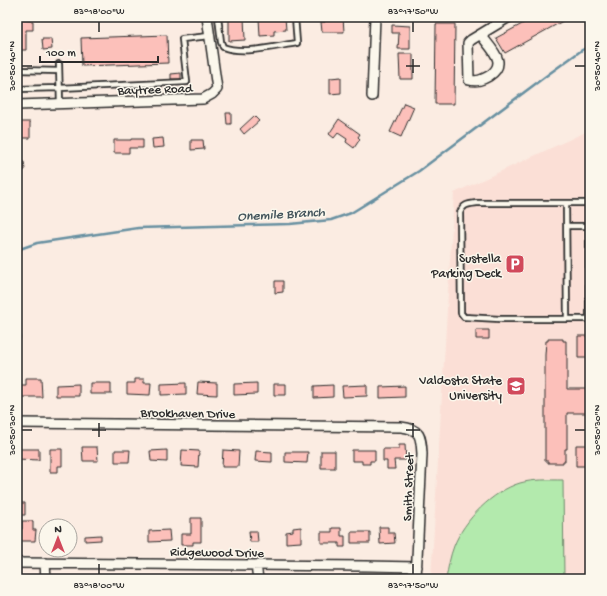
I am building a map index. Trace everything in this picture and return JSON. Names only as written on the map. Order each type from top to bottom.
[{"type":"street","name":"Baytree Road","points":[[17,105],[203,99],[217,89],[207,17]]},
{"type":"street","points":[[372,96],[375,17]]},
{"type":"street","points":[[481,35],[499,60],[499,65],[496,71],[482,80],[469,80],[468,43],[509,17]]},
{"type":"street","name":"Brookhaven Drive","points":[[17,423],[359,427]]},
{"type":"street","name":"Smith Street","points":[[359,427],[407,428],[415,430],[421,437],[422,454],[416,579]]},
{"type":"street","name":"Ridgewood Drive","points":[[17,563],[417,567]]},
{"type":"street","points":[[45,563],[46,579]]},
{"type":"street","points":[[256,565],[258,579]]},
{"type":"lane","points":[[218,17],[221,42],[223,47],[228,49],[252,49],[297,43],[294,17]]},
{"type":"lane","points":[[17,89],[187,82],[182,39],[210,36]]},
{"type":"lane","points":[[59,64],[60,104]]},
{"type":"lane","points":[[17,70],[59,71]]},
{"type":"lane","points":[[566,203],[567,319]]},
{"type":"lane","points":[[567,226],[590,226],[590,319],[493,319],[464,317],[461,313],[460,213],[466,204],[590,203]]},
{"type":"shaded area","name":"Valdosta State University","points":[[590,130],[590,579],[431,579],[454,193]]},
{"type":"green space","points":[[536,480],[563,480],[564,579],[446,579],[451,554],[459,536],[472,517],[490,500],[510,487],[520,483]]},
{"type":"green space","points":[[588,480],[590,480],[590,579],[587,579]]},
{"type":"building","points":[[229,17],[244,17],[245,40],[229,41]]},
{"type":"building","points":[[285,17],[286,30],[274,31],[274,35],[260,36],[259,18]]},
{"type":"building","points":[[324,17],[343,17],[344,32],[322,32],[321,22],[325,22]]},
{"type":"building","points":[[535,17],[570,17],[505,53],[496,38]]},
{"type":"building","points":[[17,20],[33,21],[33,30],[26,30],[26,50],[17,50]]},
{"type":"building","points":[[436,24],[455,24],[454,104],[435,104]]},
{"type":"building","points":[[392,25],[410,26],[410,49],[398,49],[399,33],[392,33]]},
{"type":"building","points":[[167,35],[168,63],[82,66],[81,38]]},
{"type":"building","points":[[42,39],[51,39],[52,49],[43,50]]},
{"type":"building","points":[[399,54],[413,54],[413,79],[400,79]]},
{"type":"building","points":[[181,73],[181,79],[171,79],[171,74]]},
{"type":"building","points":[[341,77],[341,93],[330,94],[330,78]]},
{"type":"building","points":[[404,103],[414,107],[401,137],[390,132]]},
{"type":"building","points":[[226,113],[231,113],[231,124],[227,124]]},
{"type":"building","points":[[254,116],[259,121],[244,134],[240,129]]},
{"type":"building","points":[[339,119],[360,134],[358,137],[360,139],[354,148],[346,142],[347,139],[338,133],[334,138],[329,134]]},
{"type":"building","points":[[17,122],[30,122],[30,138],[17,138]]},
{"type":"building","points":[[163,138],[164,147],[153,148],[152,139]]},
{"type":"building","points":[[143,139],[143,148],[129,148],[129,153],[114,153],[114,140]]},
{"type":"building","points":[[191,140],[203,140],[204,149],[191,150]]},
{"type":"building","points":[[17,162],[24,162],[25,170],[17,171]]},
{"type":"building","points":[[275,281],[283,281],[283,292],[275,293]]},
{"type":"building","points":[[476,330],[489,330],[489,339],[476,339]]},
{"type":"building","points":[[17,333],[20,333],[20,339],[17,339]]},
{"type":"building","points":[[578,336],[590,336],[590,358],[578,358]]},
{"type":"building","points":[[548,339],[563,339],[563,341],[566,341],[567,389],[590,389],[590,413],[567,413],[567,449],[565,449],[565,461],[563,461],[563,463],[548,463],[548,461],[545,461],[545,355],[546,341],[548,341]]},
{"type":"building","points":[[26,378],[41,378],[42,397],[17,397],[17,385],[26,385]]},
{"type":"building","points":[[135,379],[144,379],[144,383],[151,383],[150,395],[127,394],[127,383],[135,383]]},
{"type":"building","points":[[198,382],[217,383],[217,395],[197,394]]},
{"type":"building","points":[[90,383],[111,383],[111,394],[90,394]]},
{"type":"building","points":[[186,383],[186,394],[161,395],[161,384]]},
{"type":"building","points":[[257,383],[257,394],[234,395],[234,384]]},
{"type":"building","points":[[79,384],[79,396],[56,396],[56,385]]},
{"type":"building","points":[[274,384],[286,384],[286,395],[274,395]]},
{"type":"building","points":[[333,385],[333,397],[314,398],[314,386]]},
{"type":"building","points":[[367,385],[367,396],[343,397],[342,386]]},
{"type":"building","points":[[405,386],[405,397],[380,398],[380,387]]},
{"type":"building","points":[[399,445],[405,445],[406,460],[394,460],[395,469],[387,469],[387,461],[383,461],[383,449],[399,449]]},
{"type":"building","points":[[576,445],[590,445],[590,466],[576,466]]},
{"type":"building","points":[[82,447],[97,447],[98,461],[83,461]]},
{"type":"building","points":[[17,449],[39,449],[39,460],[17,459]]},
{"type":"building","points":[[50,449],[62,449],[62,466],[58,466],[58,472],[50,472]]},
{"type":"building","points":[[115,450],[130,450],[129,462],[115,462]]},
{"type":"building","points":[[167,450],[167,462],[151,461],[150,451]]},
{"type":"building","points":[[182,450],[199,451],[198,467],[181,466]]},
{"type":"building","points":[[223,450],[239,451],[238,467],[222,467]]},
{"type":"building","points":[[352,450],[375,450],[375,461],[370,461],[370,464],[362,464],[362,461],[352,461]]},
{"type":"building","points":[[256,451],[272,452],[272,462],[255,461]]},
{"type":"building","points":[[321,451],[335,451],[335,468],[321,468]]},
{"type":"building","points":[[285,452],[308,452],[307,463],[285,462]]},
{"type":"building","points":[[17,503],[25,503],[25,515],[17,515]]},
{"type":"building","points":[[191,518],[201,518],[201,542],[193,542],[193,545],[181,545],[181,534],[191,534]]},
{"type":"building","points":[[22,521],[33,521],[33,530],[36,530],[35,541],[17,541],[17,529],[22,529]]},
{"type":"building","points":[[301,527],[301,542],[286,543],[286,532],[293,531],[293,528]]},
{"type":"building","points":[[379,527],[388,527],[388,533],[394,533],[395,543],[380,544]]},
{"type":"building","points":[[332,528],[341,528],[341,536],[345,536],[345,547],[339,547],[339,543],[321,543],[321,532],[332,532]]},
{"type":"building","points":[[169,530],[170,541],[149,542],[149,531]]},
{"type":"building","points":[[249,531],[257,531],[258,542],[250,542]]},
{"type":"building","points":[[351,532],[370,532],[370,543],[351,543]]},
{"type":"building","points":[[101,535],[101,540],[85,541],[85,536]]},
{"type":"waterway","name":"Onemile Branch","points":[[17,250],[37,243],[138,228],[290,224],[331,220],[351,213],[419,171],[550,73],[590,46]]},
{"type":"place","name":"Sustella Parking Deck","points":[[515,264]]},
{"type":"place","name":"Valdosta State University","points":[[516,386]]}]
